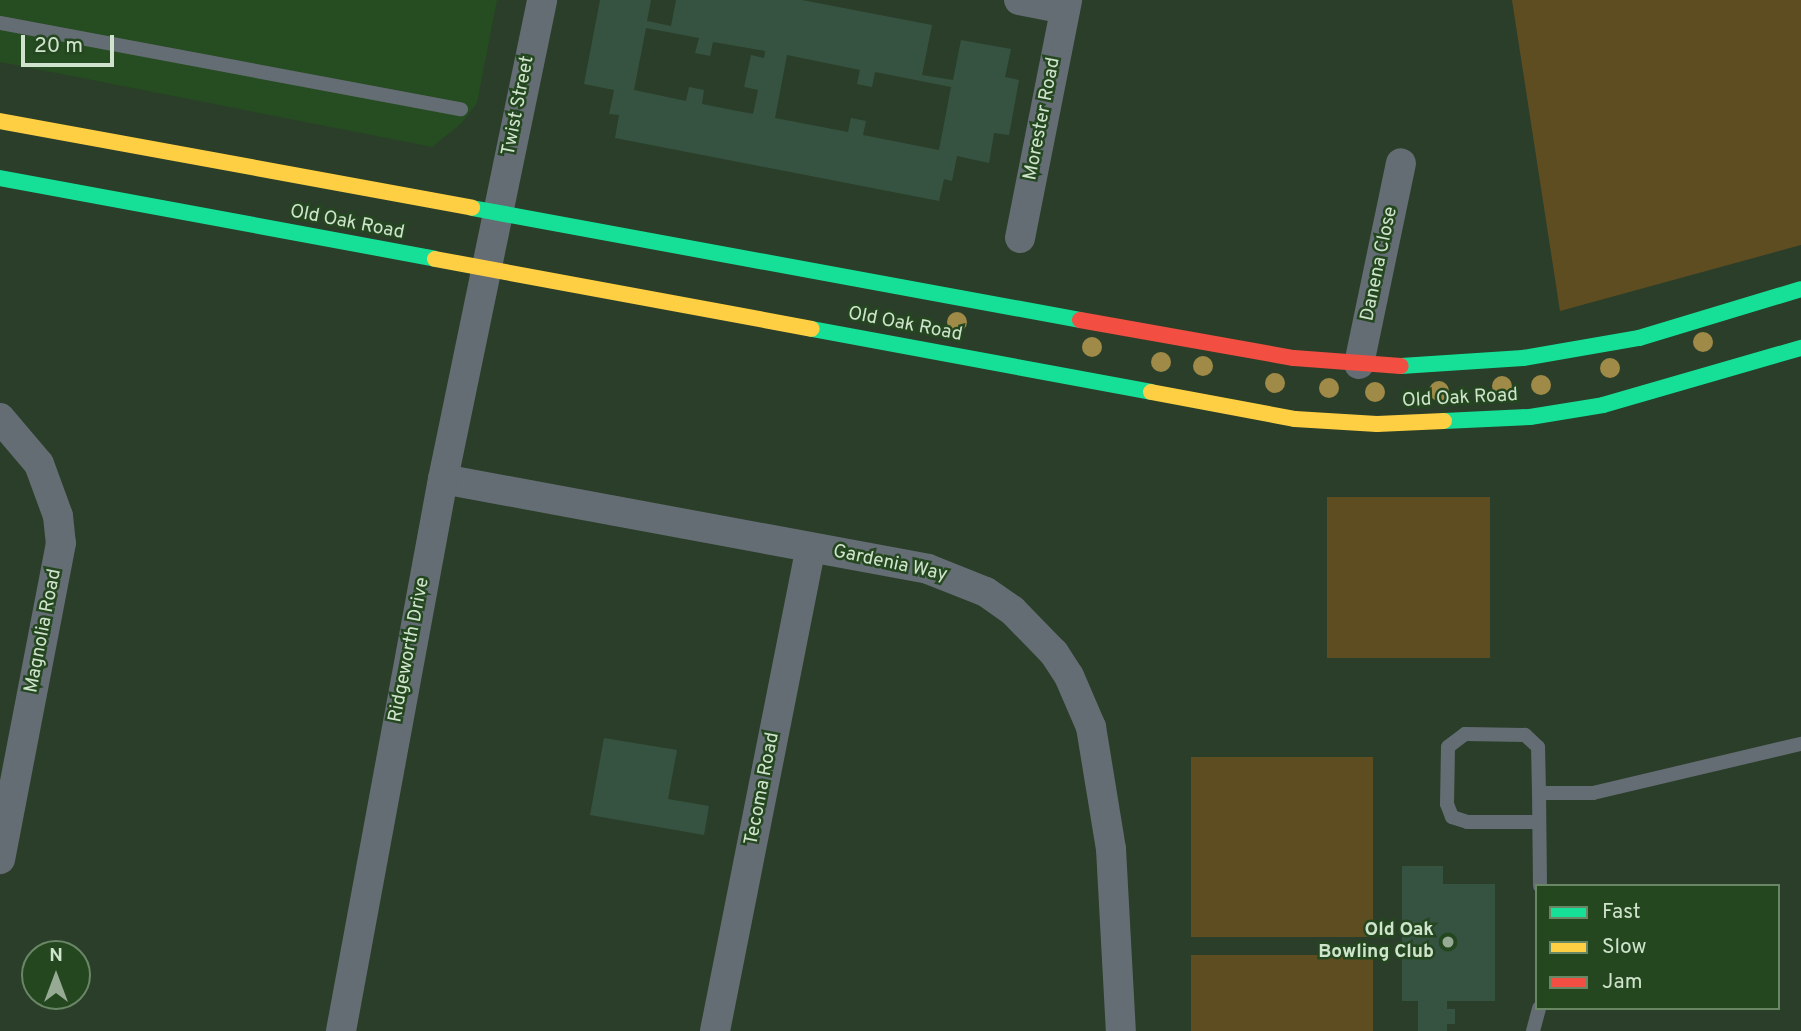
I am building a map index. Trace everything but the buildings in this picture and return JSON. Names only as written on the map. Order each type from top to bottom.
[{"type":"main road","name":"Old Oak Road","points":[[0,121],[1294,358],[1405,366],[1524,358],[1639,338],[1801,289]]},
{"type":"main road","name":"Old Oak Road","points":[[0,178],[1296,419],[1389,424],[1530,417],[1603,405],[1801,348]]},
{"type":"street","name":"Twist Street","points":[[485,270],[542,0]]},
{"type":"street","points":[[1019,0],[1066,4]]},
{"type":"street","name":"Morester Road","points":[[1020,238],[1066,4]]},
{"type":"street","name":"Danena Close","points":[[1359,364],[1401,163]]},
{"type":"street","name":"Ridgeworth Drive","points":[[341,1031],[443,479],[485,270]]},
{"type":"street","name":"Magnolia Road","points":[[0,418],[39,464],[58,516],[61,543],[0,859]]},
{"type":"street","name":"Gardenia Way","points":[[443,479],[928,569],[986,592],[1036,631],[1069,676],[1091,727],[1107,810],[1121,1031]]},
{"type":"street","name":"Tecoma Road","points":[[715,1031],[811,548]]},
{"type":"lane","points":[[0,23],[461,109]]},
{"type":"lane","points":[[1539,822],[1467,822],[1452,817],[1447,804],[1448,747],[1465,733],[1525,735],[1538,747],[1539,793],[1539,822],[1539,884]]},
{"type":"lane","points":[[1539,793],[1593,793],[1801,744]]},
{"type":"lane","points":[[1533,1031],[1538,1010]]},
{"type":"shaded area","points":[[0,0],[497,0],[477,103],[461,124],[432,147],[0,62]]},
{"type":"shaded area","points":[[1512,0],[1801,0],[1801,245],[1560,311]]},
{"type":"shaded area","points":[[1327,497],[1490,497],[1490,658],[1327,658]]},
{"type":"shaded area","points":[[1191,757],[1373,757],[1373,937],[1191,937]]},
{"type":"shaded area","points":[[1191,955],[1373,955],[1373,1031],[1191,1031]]},
{"type":"traffic: fast","points":[[0,178],[435,259]]},
{"type":"traffic: fast","points":[[472,208],[1080,320]]},
{"type":"traffic: fast","points":[[1401,366],[1523,358],[1639,338],[1801,289]]},
{"type":"traffic: fast","points":[[812,329],[1151,392]]},
{"type":"traffic: fast","points":[[1444,421],[1530,417],[1603,405],[1801,348]]},
{"type":"traffic: slow","points":[[0,121],[472,208]]},
{"type":"traffic: slow","points":[[435,259],[812,329]]},
{"type":"traffic: slow","points":[[1151,392],[1295,419],[1377,424],[1444,421]]},
{"type":"traffic: jam","points":[[1080,320],[1294,358],[1401,366]]},
{"type":"place","name":"Old Oak Bowling Club","points":[[1448,942]]}]
